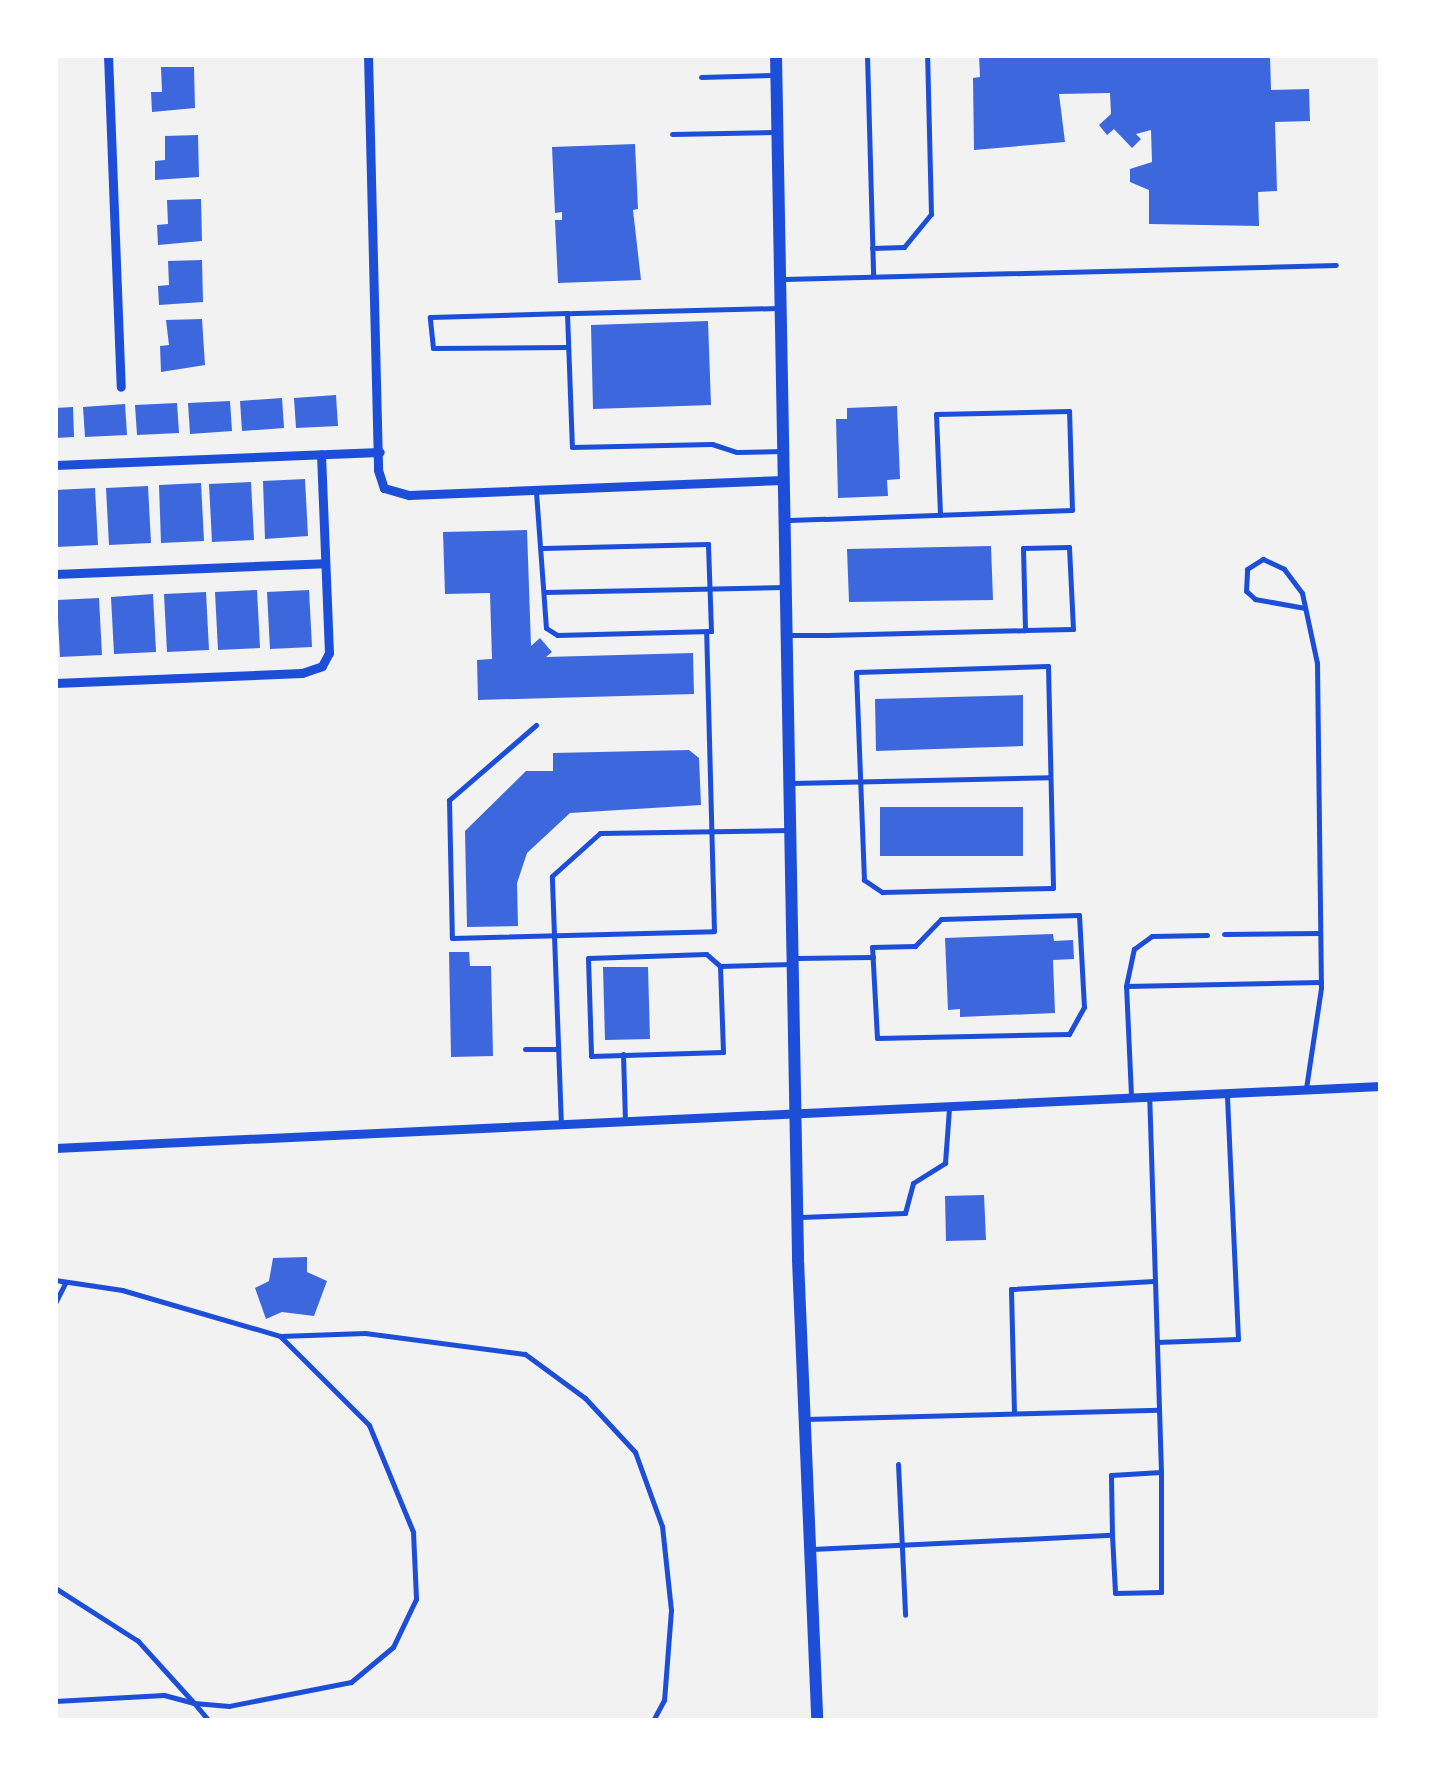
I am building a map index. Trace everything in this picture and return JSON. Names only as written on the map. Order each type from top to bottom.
[{"type":"main road","points":[[776,55],[798,1217],[817,1721]]},
{"type":"street","points":[[108,55],[121,387]]},
{"type":"street","points":[[368,55],[380,479],[394,494],[784,480]]},
{"type":"street","points":[[55,464],[380,452]]},
{"type":"street","points":[[55,683],[302,674],[322,666],[329,653],[321,454]]},
{"type":"street","points":[[55,574],[325,563]]},
{"type":"street","points":[[55,1148],[625,1123],[797,1110],[1381,1086]]},
{"type":"lane","points":[[867,55],[872,276]]},
{"type":"lane","points":[[872,248],[904,247],[931,214],[926,55]]},
{"type":"lane","points":[[701,77],[776,75]]},
{"type":"lane","points":[[672,134],[778,132]]},
{"type":"lane","points":[[780,279],[1336,265]]},
{"type":"lane","points":[[568,347],[433,348],[430,317],[781,308]]},
{"type":"lane","points":[[567,313],[572,448],[712,444],[737,452],[784,451]]},
{"type":"lane","points":[[786,520],[940,515],[1072,510],[1068,410],[936,414],[940,515]]},
{"type":"lane","points":[[536,489],[546,628],[557,635],[711,631],[708,544],[543,548]]},
{"type":"lane","points":[[788,636],[1072,629],[1069,547],[1023,548],[1025,630]]},
{"type":"lane","points":[[1305,608],[1255,599],[1246,591],[1247,569],[1273,561],[1302,593],[1317,663],[1321,982],[1306,1088]]},
{"type":"lane","points":[[545,592],[787,586]]},
{"type":"lane","points":[[536,725],[449,800],[452,938],[714,931],[706,631]]},
{"type":"lane","points":[[1048,666],[1050,777],[1053,888],[882,892],[864,880],[856,672],[1048,666]]},
{"type":"lane","points":[[792,783],[1050,777]]},
{"type":"lane","points":[[561,1126],[552,876],[600,833],[793,830]]},
{"type":"lane","points":[[1080,915],[1084,1007],[1069,1034],[876,1038],[873,957],[872,947],[914,946],[941,918],[1080,915]]},
{"type":"lane","points":[[1224,934],[1320,933]]},
{"type":"lane","points":[[1130,1095],[1126,986],[1134,949],[1152,936],[1206,935]]},
{"type":"lane","points":[[720,966],[723,1052],[591,1056],[588,958],[706,954],[720,966],[873,957]]},
{"type":"lane","points":[[1126,986],[1321,982]]},
{"type":"lane","points":[[525,1049],[558,1049]]},
{"type":"lane","points":[[623,1054],[625,1123]]},
{"type":"lane","points":[[1157,1342],[1238,1339],[1228,1091]]},
{"type":"lane","points":[[1148,1094],[1161,1472],[1161,1592],[1115,1592],[1112,1475],[1161,1472]]},
{"type":"lane","points":[[798,1217],[905,1213],[913,1183],[945,1163],[949,1103]]},
{"type":"lane","points":[[55,1280],[122,1290],[280,1336],[365,1333],[525,1354],[586,1398],[635,1452],[662,1526],[671,1610],[664,1700],[654,1721]]},
{"type":"lane","points":[[1014,1413],[1012,1289],[1155,1281]]},
{"type":"lane","points":[[55,1303],[65,1283]]},
{"type":"lane","points":[[55,1701],[164,1695],[229,1706],[351,1682],[393,1648],[416,1600],[413,1532],[369,1424],[280,1336]]},
{"type":"lane","points":[[803,1418],[1159,1410]]},
{"type":"lane","points":[[898,1464],[905,1615]]},
{"type":"lane","points":[[812,1549],[1112,1535]]},
{"type":"lane","points":[[55,1588],[138,1641],[210,1721]]},
{"type":"building","points":[[979,55],[1270,55],[1271,90],[1309,89],[1310,121],[1275,122],[1277,191],[1258,192],[1259,226],[1149,224],[1149,190],[1130,182],[1130,169],[1152,162],[1151,130],[1136,134],[1141,139],[1132,148],[1114,129],[1107,135],[1099,125],[1111,114],[1110,93],[1059,94],[1065,142],[974,150],[973,78],[980,77]]},
{"type":"building","points":[[161,67],[194,67],[195,108],[152,112],[151,92],[162,92]]},
{"type":"building","points":[[198,135],[199,177],[155,180],[155,161],[165,160],[165,136]]},
{"type":"building","points":[[635,144],[638,209],[633,210],[641,280],[558,283],[555,220],[562,220],[562,212],[555,213],[552,147]]},
{"type":"building","points":[[201,199],[202,241],[158,245],[157,225],[168,224],[167,200]]},
{"type":"building","points":[[202,260],[203,302],[159,305],[158,286],[169,285],[168,261]]},
{"type":"building","points":[[202,319],[205,365],[161,372],[160,346],[169,345],[166,320]]},
{"type":"building","points":[[708,321],[711,405],[593,409],[591,325]]},
{"type":"building","points":[[336,395],[338,426],[296,428],[294,398]]},
{"type":"building","points":[[282,398],[284,428],[242,431],[240,401]]},
{"type":"building","points":[[230,401],[232,431],[190,434],[188,403]]},
{"type":"building","points":[[177,403],[179,433],[137,435],[135,405]]},
{"type":"building","points":[[125,404],[127,435],[85,437],[83,407]]},
{"type":"building","points":[[897,406],[900,479],[887,480],[888,496],[838,498],[836,419],[847,419],[847,408]]},
{"type":"building","points":[[73,407],[74,437],[55,438],[55,408]]},
{"type":"building","points":[[305,479],[308,536],[265,539],[263,481]]},
{"type":"building","points":[[251,482],[254,540],[212,542],[209,484]]},
{"type":"building","points":[[201,483],[204,541],[161,543],[159,485]]},
{"type":"building","points":[[148,486],[151,543],[109,545],[106,488]]},
{"type":"building","points":[[95,488],[98,545],[56,547],[55,490]]},
{"type":"building","points":[[527,530],[531,646],[540,638],[552,652],[546,657],[693,653],[694,694],[478,700],[477,660],[492,659],[490,593],[445,594],[443,532]]},
{"type":"building","points":[[991,546],[993,600],[849,602],[847,549]]},
{"type":"building","points":[[257,590],[260,648],[218,650],[215,592]]},
{"type":"building","points":[[309,590],[312,647],[270,649],[267,592]]},
{"type":"building","points":[[206,592],[209,650],[167,652],[164,594]]},
{"type":"building","points":[[153,594],[156,652],[114,654],[111,597]]},
{"type":"building","points":[[99,598],[102,655],[60,657],[57,600]]},
{"type":"building","points":[[1023,695],[1023,746],[876,751],[875,699]]},
{"type":"building","points":[[689,750],[699,758],[701,805],[570,813],[527,853],[517,883],[518,926],[467,927],[465,831],[526,771],[553,771],[553,753]]},
{"type":"building","points":[[880,807],[1023,807],[1023,856],[880,856]]},
{"type":"building","points":[[1053,934],[1054,941],[1073,940],[1074,959],[1053,960],[1055,1013],[960,1017],[960,1009],[948,1010],[945,938]]},
{"type":"building","points":[[449,952],[469,952],[470,966],[491,966],[493,1056],[451,1057]]},
{"type":"building","points":[[603,967],[648,967],[650,1039],[605,1040]]},
{"type":"building","points":[[984,1195],[986,1240],[946,1241],[945,1196]]},
{"type":"building","points":[[307,1257],[307,1272],[327,1281],[314,1316],[282,1312],[266,1319],[255,1288],[269,1281],[273,1258]]}]
